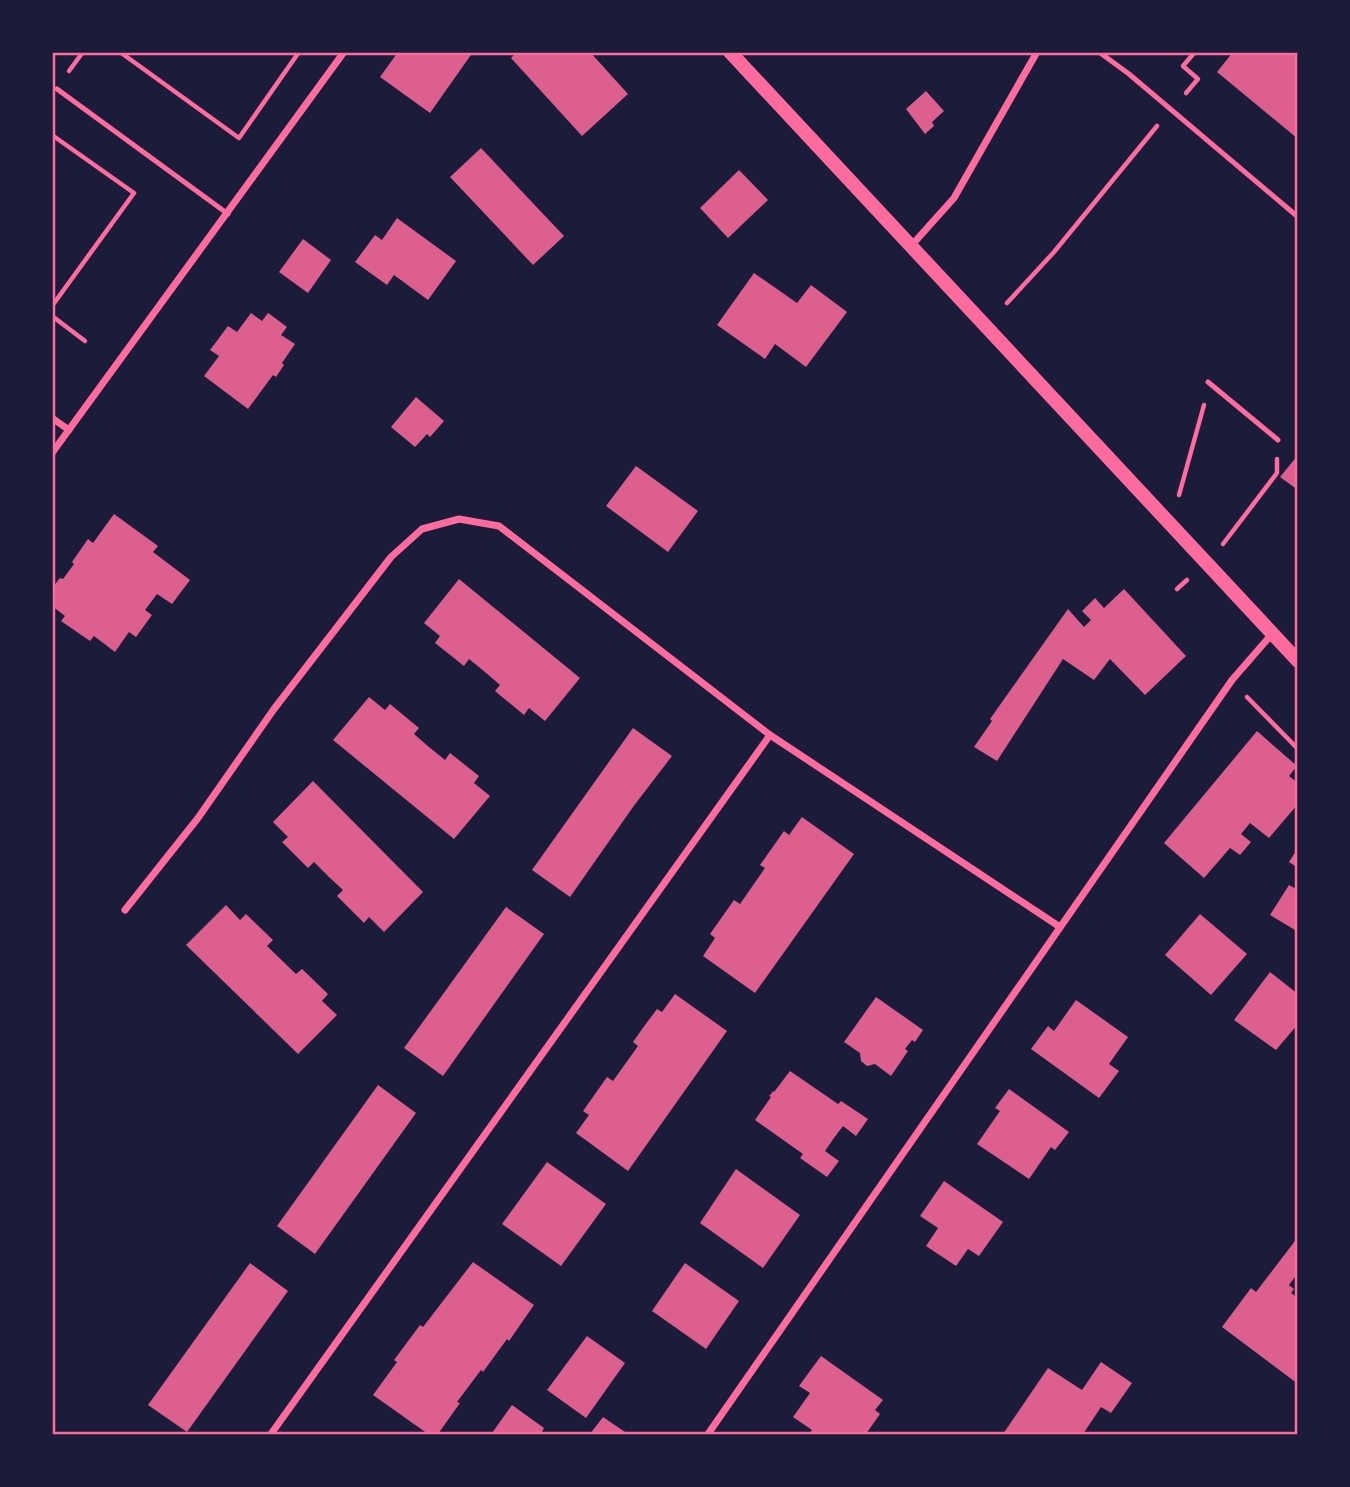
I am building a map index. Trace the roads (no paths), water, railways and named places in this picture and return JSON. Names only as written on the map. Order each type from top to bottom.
[{"type":"main road","points":[[730,52],[1297,661]]},
{"type":"street","points":[[52,453],[344,52]]},
{"type":"street","points":[[911,246],[954,198],[1037,52]]},
{"type":"street","points":[[52,418],[69,430]]},
{"type":"street","points":[[125,910],[198,818],[274,709],[391,558],[422,529],[459,519],[499,526],[770,735],[1060,927]]},
{"type":"street","points":[[708,1434],[1232,680],[1273,634]]},
{"type":"street","points":[[271,1434],[770,735]]},
{"type":"lane","points":[[1099,52],[1129,74],[1297,217]]},
{"type":"lane","points":[[57,89],[228,214]]},
{"type":"lane","points":[[1208,382],[1278,440]]}]
